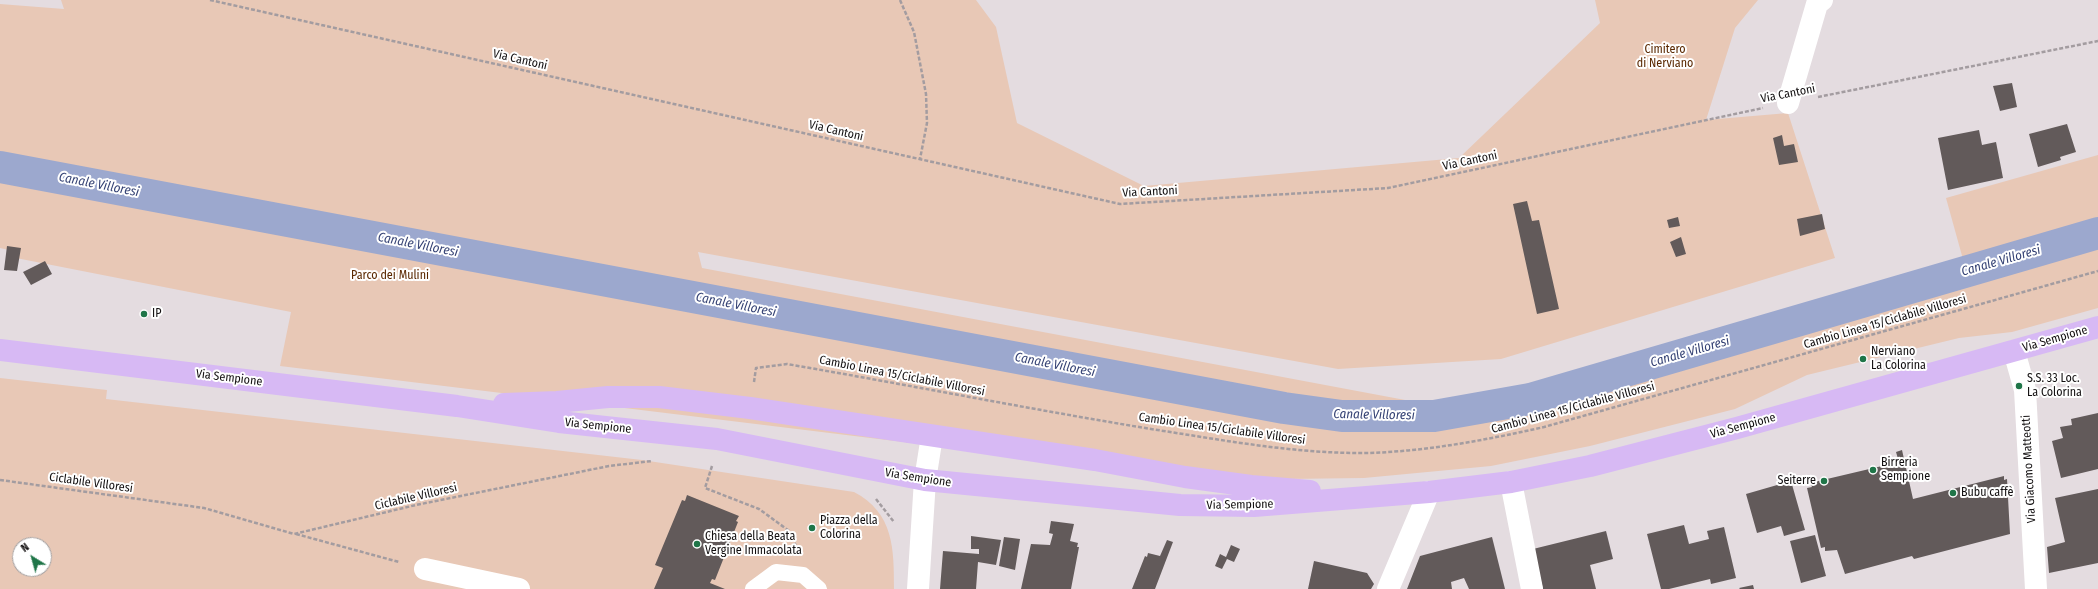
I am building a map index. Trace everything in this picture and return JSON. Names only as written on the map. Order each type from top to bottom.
[{"type":"main road","name":"Via Sempione","points":[[0,350],[458,406],[559,422],[717,438],[925,480],[1180,505],[1254,506],[1429,492],[1511,482],[1597,464],[1737,428],[2098,327]]},
{"type":"main road","name":"Via Sempione","points":[[458,406],[557,402],[615,397],[659,397],[750,408],[1095,460],[1185,477],[1251,486],[1382,495]]},
{"type":"street","points":[[1788,103],[1817,4],[1822,0]]},
{"type":"street","name":"Via Giacomo Matteotti","points":[[2014,351],[2025,390],[2036,589]]},
{"type":"street","points":[[918,589],[925,480],[932,436]]},
{"type":"street","points":[[1511,482],[1532,589]]},
{"type":"street","points":[[1388,589],[1429,492]]},
{"type":"street","points":[[425,569],[519,589]]},
{"type":"lane","points":[[753,589],[776,572],[804,575],[819,589]]},
{"type":"path","name":"Via Cantoni","points":[[210,0],[1120,204],[1388,188],[1788,103],[2098,41]]},
{"type":"path","points":[[900,0],[914,32],[926,94],[927,123],[920,159]]},
{"type":"path","name":"Cambio Linea 15/Ciclabile Villoresi","points":[[750,408],[756,368],[787,364],[1033,410],[1270,448],[1319,452],[1369,453],[1425,450],[1476,442],[1544,427],[2098,271]]},
{"type":"path","name":"Ciclabile Villoresi","points":[[0,480],[204,508],[294,534],[424,503],[609,466],[655,461]]},
{"type":"path","points":[[705,464],[720,465]]},
{"type":"path","points":[[712,464],[705,488],[759,509],[792,533],[804,575]]},
{"type":"path","points":[[871,494],[883,506],[896,526]]},
{"type":"path","points":[[294,534],[425,569]]},
{"type":"green space","points":[[61,0],[976,0],[996,27],[1017,123],[1144,186],[1459,158],[1600,23],[1595,0],[1758,0],[1735,28],[1706,120],[1788,113],[1835,258],[1501,359],[1338,369],[698,252],[702,268],[1485,415],[1673,366],[1969,281],[1946,198],[2098,155],[2098,308],[2012,332],[1959,338],[1807,375],[1735,409],[1590,446],[1491,466],[1364,478],[1285,479],[961,449],[280,366],[291,312],[16,258],[18,252],[0,248],[0,4],[64,9]]},
{"type":"green space","points":[[0,378],[107,390],[106,399],[642,460],[854,492],[877,510],[889,533],[892,546],[894,589],[0,589]]},
{"type":"building","points":[[2012,83],[2017,107],[2000,111],[1993,86]]},
{"type":"building","points":[[2067,124],[2076,152],[2060,157],[2061,160],[2038,167],[2029,134]]},
{"type":"building","points":[[1979,130],[1982,145],[1996,142],[2003,178],[1948,190],[1938,138]]},
{"type":"building","points":[[1782,135],[1784,146],[1794,144],[1798,162],[1779,165],[1773,138]]},
{"type":"building","points":[[1527,201],[1532,221],[1539,220],[1559,309],[1537,314],[1513,204]]},
{"type":"building","points":[[1822,214],[1825,229],[1800,236],[1797,219]]},
{"type":"building","points":[[1678,217],[1680,226],[1669,228],[1667,220]]},
{"type":"building","points":[[1681,237],[1686,254],[1676,257],[1670,242]]},
{"type":"building","points":[[7,246],[21,248],[17,271],[4,270]]},
{"type":"building","points":[[45,261],[52,274],[31,285],[23,272]]},
{"type":"building","points":[[2098,413],[2098,469],[2061,478],[2052,441],[2063,438],[2060,427],[2072,425],[2071,419]]},
{"type":"building","points":[[1902,450],[1913,499],[2004,476],[2004,480],[2007,479],[2010,534],[1914,559],[1912,556],[1845,574],[1837,550],[1825,551],[1825,547],[1821,548],[1807,488],[1812,487],[1810,483],[1899,462],[1896,452]]},
{"type":"building","points":[[1791,481],[1805,530],[1784,536],[1781,526],[1757,533],[1746,494]]},
{"type":"building","points":[[2098,489],[2098,563],[2049,573],[2047,547],[2065,542],[2055,498]]},
{"type":"building","name":"Chiesa della Beata Vergine Immacolata","points":[[687,495],[739,516],[715,580],[712,579],[710,583],[725,589],[654,589],[663,568],[655,565],[682,500],[685,501]]},
{"type":"building","points":[[1051,521],[1074,524],[1070,541],[1078,543],[1077,547],[1079,547],[1071,589],[1021,589],[1031,544],[1050,545],[1053,534],[1049,533]]},
{"type":"building","points":[[1684,525],[1689,544],[1709,539],[1707,531],[1724,527],[1736,578],[1711,584],[1710,579],[1669,589],[1661,589],[1647,534]]},
{"type":"building","points":[[1606,531],[1613,559],[1590,565],[1596,589],[1543,589],[1533,549]]},
{"type":"building","points":[[1815,535],[1826,576],[1801,583],[1790,541]]},
{"type":"building","points":[[971,536],[1001,540],[996,565],[978,562],[976,589],[940,589],[943,551],[979,554],[979,549],[971,549]]},
{"type":"building","points":[[1004,537],[1020,539],[1015,570],[999,566]]},
{"type":"building","points":[[1492,537],[1505,589],[1469,589],[1464,578],[1451,582],[1452,589],[1407,589],[1420,556]]},
{"type":"building","points":[[1167,540],[1173,542],[1155,589],[1132,589],[1145,556],[1147,557],[1148,553],[1160,556]]},
{"type":"building","points":[[1231,545],[1240,549],[1234,562],[1227,559],[1222,569],[1215,566],[1220,554],[1226,557]]},
{"type":"building","points":[[1314,561],[1367,573],[1374,584],[1371,589],[1308,589]]},
{"type":"building","points":[[1753,585],[1754,589],[1739,588]]},
{"type":"waterway","name":"Canale Villoresi","points":[[0,167],[1284,408],[1342,416],[1434,416],[1530,399],[2098,233]]},
{"type":"place","name":"IP","points":[[144,314]]},
{"type":"place","name":"Nerviano La Colorina","points":[[1863,359]]},
{"type":"place","name":"S.S. 33 Loc. La Colorina","points":[[2019,386]]},
{"type":"place","name":"Birreria Sempione","points":[[1873,470]]},
{"type":"place","name":"Seiterre","points":[[1824,481]]},
{"type":"place","name":"Bubu caffè","points":[[1953,493]]},
{"type":"place","name":"Piazza della Colorina","points":[[812,528]]},
{"type":"place","name":"Chiesa della Beata Vergine Immacolata","points":[[697,544]]},
{"type":"park label","name":"Cimitero di Nerviano","points":[[1665,57]]},
{"type":"park label","name":"Parco dei Mulini","points":[[390,276]]}]
